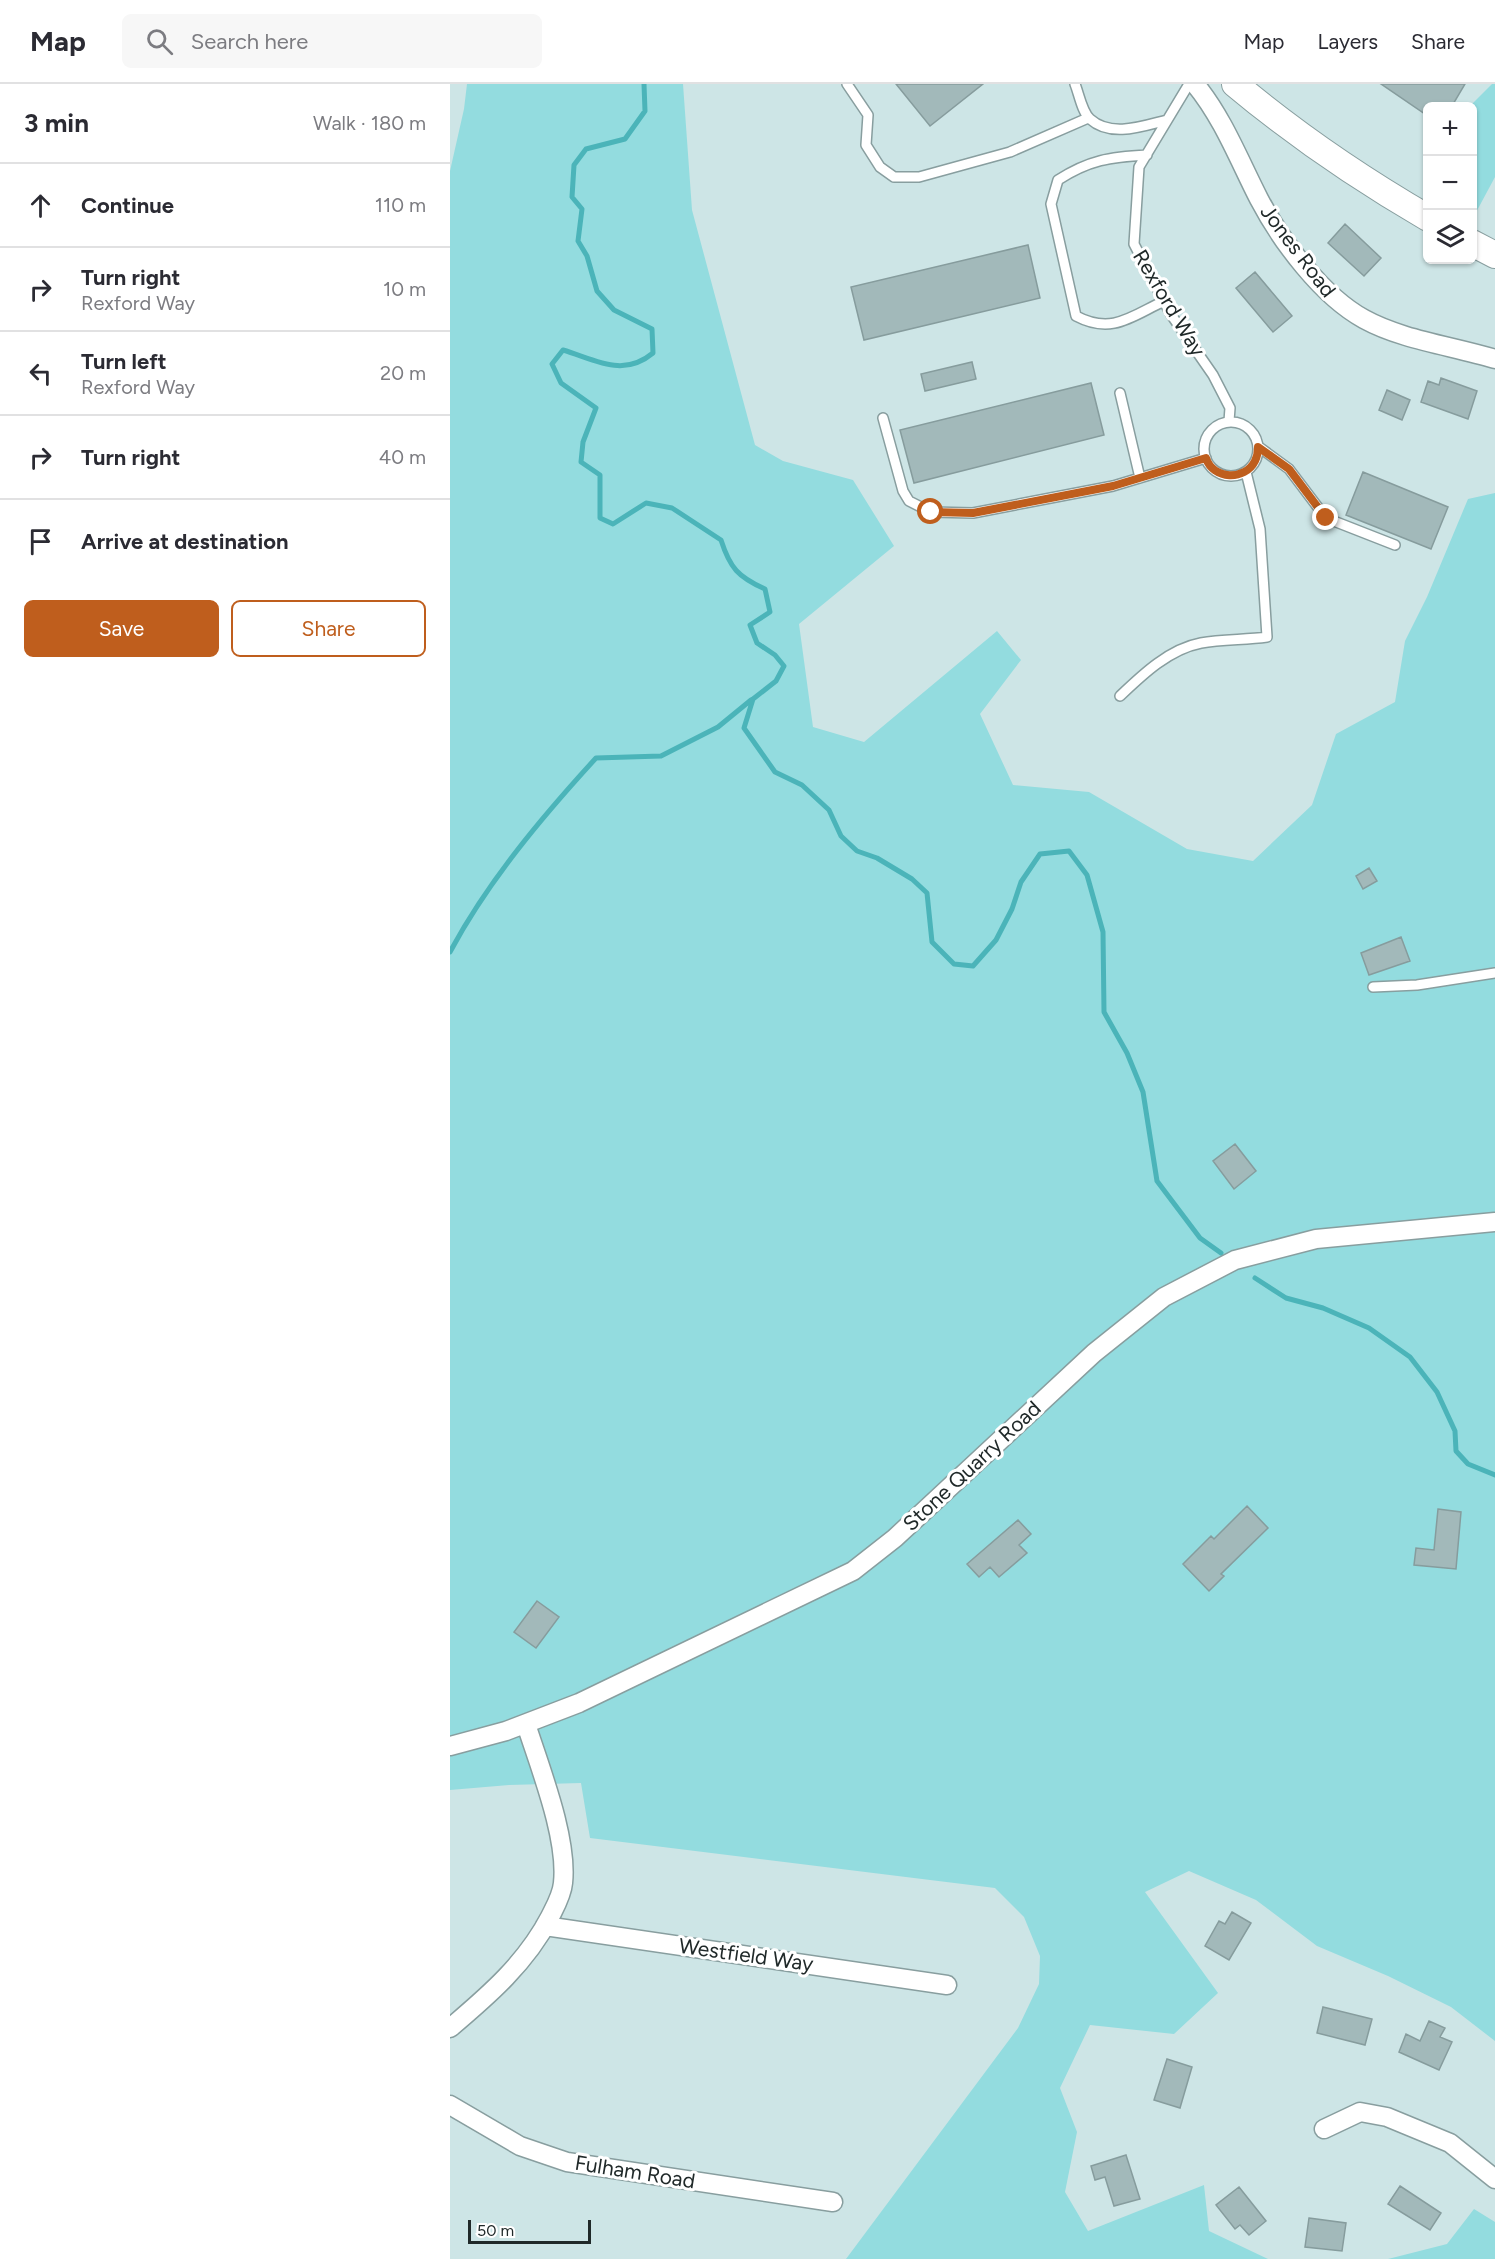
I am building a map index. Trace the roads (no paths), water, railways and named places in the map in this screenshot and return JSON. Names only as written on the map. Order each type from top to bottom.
[{"type":"main road","points":[[1235,84],[1289,129],[1361,180],[1423,215]]},
{"type":"main road","points":[[1477,245],[1495,255]]},
{"type":"street","name":"Jones Road","points":[[1195,84],[1217,114],[1266,212],[1301,260],[1337,302],[1366,320],[1407,336],[1495,359]]},
{"type":"street","name":"Stone Quarry Road","points":[[450,1746],[526,1724],[590,1698],[853,1571],[895,1538],[1094,1353],[1164,1297],[1235,1260],[1316,1239],[1495,1222]]},
{"type":"street","points":[[450,2028],[493,1992],[522,1962],[546,1926],[563,1886],[564,1863],[547,1790],[526,1724]]},
{"type":"street","name":"Westfield Way","points":[[546,1926],[947,1985]]},
{"type":"street","name":"Fulham Road","points":[[450,2104],[520,2146],[567,2162],[833,2202]]},
{"type":"street","points":[[1324,2129],[1360,2112],[1387,2117],[1450,2143],[1495,2179]]},
{"type":"lane","points":[[847,84],[868,115],[866,146],[880,167],[894,177],[919,177],[1010,152],[1088,118]]},
{"type":"lane","points":[[1075,84],[1088,118],[1103,127],[1128,130],[1167,120]]},
{"type":"lane","name":"Rexford Way","points":[[1189,84],[1139,167],[1134,244],[1164,301],[1213,375],[1230,408],[1229,421]]},
{"type":"lane","points":[[1147,155],[1111,157],[1081,165],[1058,180],[1051,204],[1076,316],[1089,323],[1104,325],[1128,320],[1164,301]]},
{"type":"lane","points":[[1120,393],[1140,478]]},
{"type":"lane","points":[[883,418],[903,491],[909,501],[931,512],[973,513],[1113,486],[1206,458]]},
{"type":"lane","points":[[1229,421],[1243,424],[1254,434],[1258,447],[1256,461],[1246,472],[1233,476],[1218,473],[1208,464],[1203,450],[1206,436],[1216,426],[1229,421]]},
{"type":"lane","points":[[1258,447],[1289,469],[1326,518],[1395,545]]},
{"type":"lane","points":[[1120,696],[1154,666],[1171,655],[1200,643],[1266,637],[1260,529],[1246,472]]},
{"type":"lane","points":[[1373,987],[1417,985],[1495,973]]},
{"type":"waterway","points":[[644,84],[645,111],[625,139],[586,149],[574,165],[572,197],[582,209],[578,241],[587,256],[597,291],[614,310],[652,329],[653,353],[642,360],[620,366],[598,362],[563,350],[552,364],[561,383],[596,408],[583,442],[581,462],[600,475],[600,518],[613,524],[646,503],[672,508],[721,540],[736,570],[765,589],[770,612],[750,625],[757,643],[775,655],[784,666],[776,681],[753,699],[744,728],[775,772],[802,785],[829,810],[841,836],[857,851],[877,858],[912,879],[927,893],[932,942],[954,964],[973,966],[996,940],[1012,909],[1021,882],[1040,854],[1069,851],[1087,875],[1103,932],[1104,1012],[1127,1053],[1143,1092],[1157,1181],[1200,1238],[1221,1253]]},
{"type":"waterway","points":[[450,952],[481,900],[517,850],[596,758],[661,756],[718,727],[751,700]]},
{"type":"waterway","points":[[1255,1278],[1286,1298],[1323,1308],[1369,1328],[1410,1357],[1437,1392],[1455,1431],[1456,1451],[1468,1464],[1495,1475]]}]
